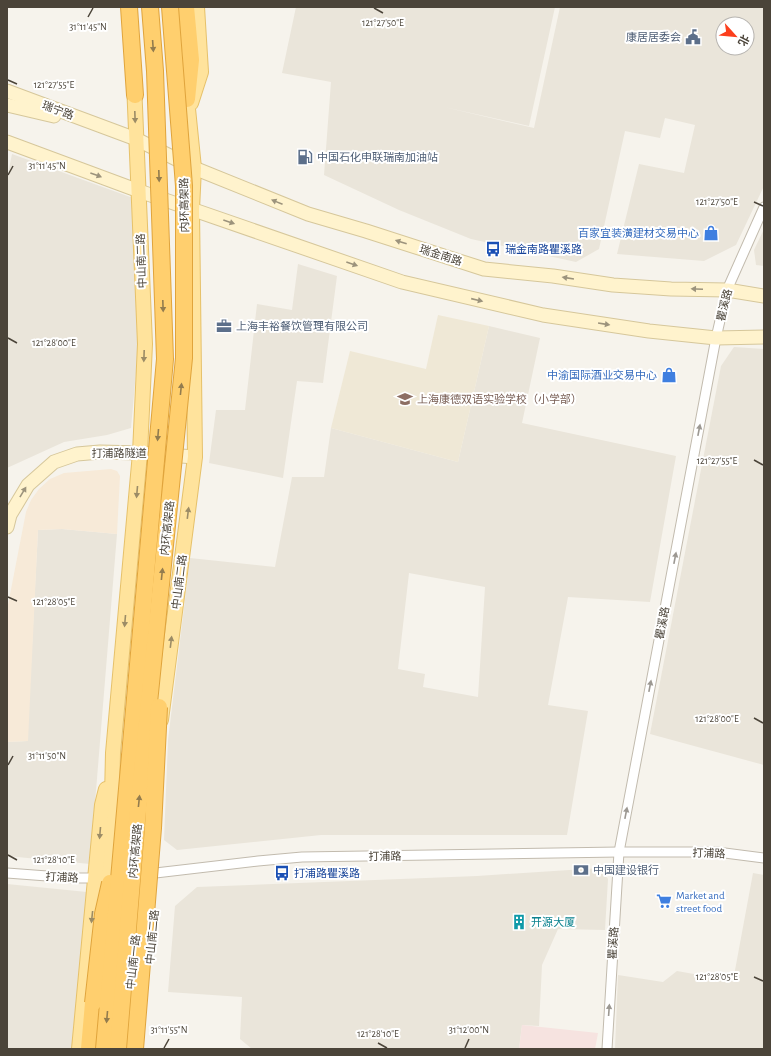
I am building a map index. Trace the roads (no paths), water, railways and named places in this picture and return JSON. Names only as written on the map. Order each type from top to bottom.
[{"type":"highway","points":[[130,7],[135,95]]},
{"type":"highway","name":"内环高架路","points":[[104,1049],[165,359],[155,71],[150,7]]},
{"type":"highway","name":"内环高架路","points":[[118,1049],[137,821],[184,358],[184,186],[170,7]]},
{"type":"highway","points":[[186,7],[191,60],[187,105]]},
{"type":"highway","points":[[135,1049],[152,843],[159,689],[158,613]]},
{"type":"highway","points":[[89,1049],[103,914],[124,825]]},
{"type":"main road","name":"中山南二路","points":[[92,1049],[106,914],[102,878],[102,805],[113,753],[140,453],[144,344],[135,95],[122,7]]},
{"type":"main road","name":"中山南二路","points":[[143,1049],[155,901],[141,875],[195,457],[192,209],[194,168],[177,7]]},
{"type":"main road","name":"中山南二路","points":[[187,105],[201,72],[197,7]]},
{"type":"main road","name":"瑞宁路","points":[[7,91],[109,129]]},
{"type":"main road","points":[[7,105],[109,129]]},
{"type":"main road","name":"瑞金南路","points":[[109,129],[136,139],[194,168],[308,214],[484,269],[553,276],[613,285],[671,289],[727,290],[764,296]]},
{"type":"main road","points":[[7,142],[139,191],[402,282],[543,315],[648,331],[716,338],[764,337]]},
{"type":"main road","name":"打浦路隧道","points":[[7,527],[10,515],[28,485],[54,462],[77,454],[100,452],[195,457]]},
{"type":"main road","name":"中山南一路","points":[[124,1049],[141,875]]},
{"type":"main road","name":"中山南二路","points":[[79,1049],[102,878]]},
{"type":"street","name":"瞿溪路","points":[[607,1049],[619,852],[716,338],[727,290],[764,206]]},
{"type":"street","name":"打浦路","points":[[7,873],[102,878],[302,857],[717,852],[764,858]]},
{"type":"place","name":"康居居委会","points":[[693,37]]},
{"type":"place","name":"中国石化申联瑞南加油站","points":[[305,157]]},
{"type":"place","name":"百家宜装潢建材交易中心","points":[[711,233]]},
{"type":"place","name":"瑞金南路瞿溪路","points":[[493,249]]},
{"type":"place","name":"上海丰裕餐饮管理有限公司","points":[[224,326]]},
{"type":"place","name":"中渝国际酒业交易中心","points":[[669,375]]},
{"type":"place","name":"上海康德双语实验学校（小学部）","points":[[405,399]]},
{"type":"place","name":"中国建设银行","points":[[581,870]]},
{"type":"place","name":"打浦路瞿溪路","points":[[282,873]]},
{"type":"place","name":"Market and street food","points":[[664,901]]},
{"type":"place","name":"开源大厦","points":[[519,922]]}]
